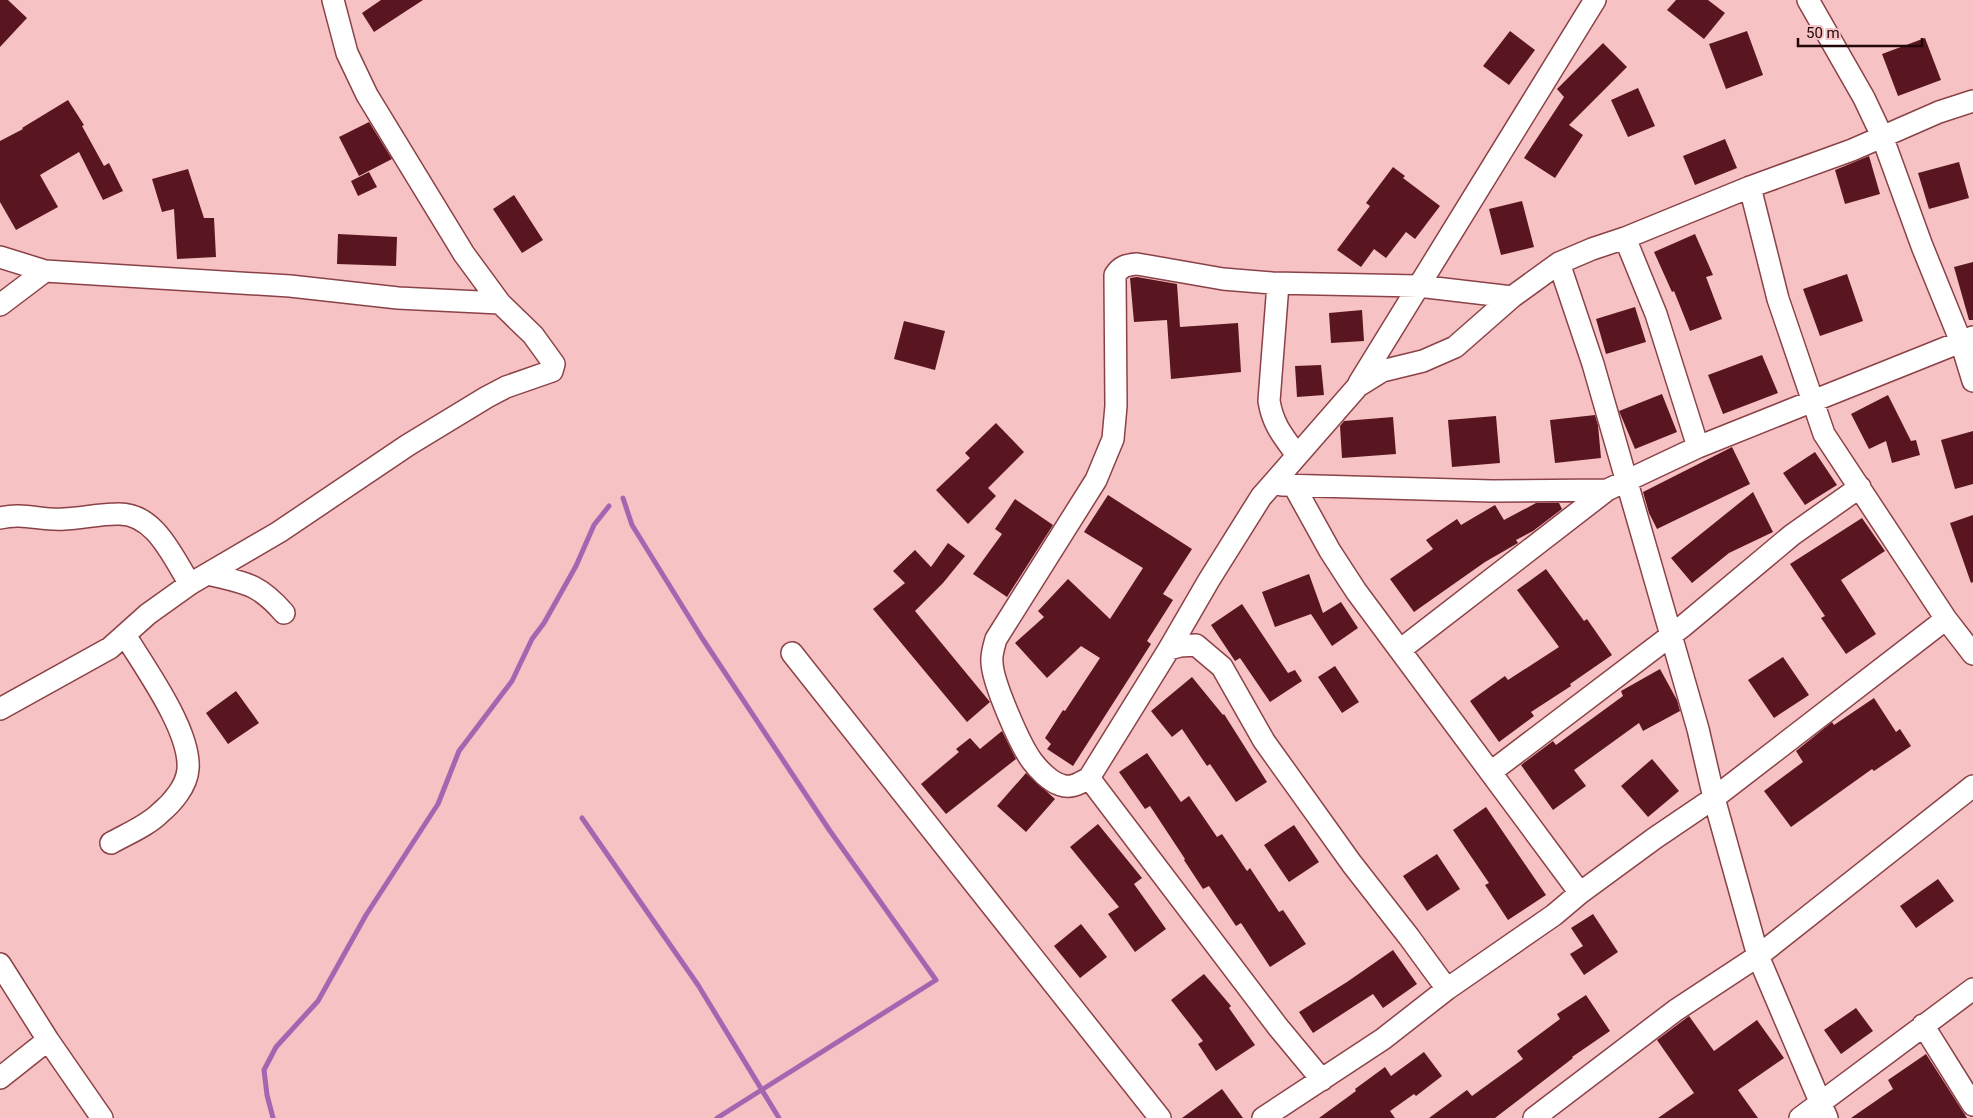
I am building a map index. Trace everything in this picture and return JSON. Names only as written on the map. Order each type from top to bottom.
[{"type":"street","points":[[0,709],[110,648],[148,614],[199,579],[279,532],[408,445],[506,387],[552,371],[554,364],[546,350],[521,322],[500,303],[464,254],[367,95],[347,53],[333,0]]},
{"type":"street","points":[[1512,297],[1418,286],[1278,284],[1223,279],[1137,264],[1126,265],[1119,269],[1115,276],[1116,406],[1113,439],[1096,480],[996,639],[991,660],[995,682],[1032,761],[1052,781],[1061,786],[1076,786],[1089,778],[1240,528],[1271,485],[1358,386],[1418,286],[1523,120],[1595,0]]},
{"type":"street","points":[[1808,0],[1864,98],[1882,136],[1922,246],[1967,339],[1973,381]]},
{"type":"street","points":[[1358,386],[1382,371],[1423,361],[1455,347],[1512,297],[1559,262],[1625,238],[1750,187],[1852,150],[1939,112],[1973,101]]},
{"type":"street","points":[[1750,187],[1778,299],[1824,434],[1946,619],[1973,654]]},
{"type":"street","points":[[1625,238],[1656,314],[1698,448]]},
{"type":"street","points":[[0,257],[45,271],[290,286],[398,298],[500,303]]},
{"type":"street","points":[[1559,262],[1593,364],[1698,729],[1714,798],[1758,956],[1824,1111]]},
{"type":"street","points":[[0,305],[45,271]]},
{"type":"street","points":[[1278,284],[1269,401],[1271,416],[1277,429],[1297,455]]},
{"type":"street","points":[[1400,650],[1607,490],[1698,448],[1967,339]]},
{"type":"street","points":[[1271,485],[1492,491],[1607,490]]},
{"type":"street","points":[[1294,486],[1330,552],[1356,591],[1580,893]]},
{"type":"street","points":[[1491,772],[1670,636],[1792,534],[1860,487]]},
{"type":"street","points":[[0,518],[14,514],[63,519],[120,513],[136,516],[148,524],[199,579],[250,584],[264,592],[284,613]]},
{"type":"street","points":[[1263,1118],[1383,1040],[1447,989],[1554,915],[1580,893],[1655,838],[1714,798],[1946,619]]},
{"type":"street","points":[[111,843],[158,815],[180,791],[188,770],[187,750],[170,710],[125,635]]},
{"type":"street","points":[[1169,648],[1196,646],[1222,667],[1264,740],[1280,763],[1352,864],[1447,989]]},
{"type":"street","points":[[792,653],[1160,1118]]},
{"type":"street","points":[[1089,778],[1278,1026],[1322,1080]]},
{"type":"street","points":[[1534,1118],[1676,1010],[1758,956],[1973,786]]},
{"type":"street","points":[[0,964],[48,1040],[102,1118]]},
{"type":"street","points":[[1800,1118],[1824,1111],[1923,1025],[1973,989]]},
{"type":"street","points":[[1923,1025],[1973,1105]]},
{"type":"street","points":[[0,1078],[48,1040]]},
{"type":"building","points":[[0,0],[8,0],[27,18],[0,47]]},
{"type":"building","points":[[381,0],[423,0],[374,32],[362,13]]},
{"type":"building","points":[[1676,0],[1708,0],[1725,13],[1704,39],[1667,10]]},
{"type":"building","points":[[1510,31],[1535,50],[1509,85],[1483,66]]},
{"type":"building","points":[[1747,31],[1763,75],[1726,89],[1709,44]]},
{"type":"building","points":[[1925,38],[1941,80],[1898,96],[1882,54]]},
{"type":"building","points":[[1603,43],[1627,67],[1569,125],[1583,135],[1555,178],[1524,158],[1564,97],[1557,89]]},
{"type":"building","points":[[1638,88],[1655,126],[1628,137],[1611,100]]},
{"type":"building","points":[[68,100],[84,125],[82,126],[104,166],[109,163],[123,191],[103,200],[79,152],[40,175],[58,207],[16,230],[0,202],[0,141],[23,129]]},
{"type":"building","points":[[369,122],[392,159],[359,176],[339,137]]},
{"type":"building","points":[[1725,139],[1737,168],[1695,185],[1683,156]]},
{"type":"building","points":[[1869,156],[1880,194],[1845,204],[1835,170]]},
{"type":"building","points":[[1959,162],[1969,198],[1929,209],[1918,173]]},
{"type":"building","points":[[1393,167],[1405,176],[1403,178],[1440,206],[1415,239],[1406,232],[1386,258],[1374,249],[1361,267],[1337,250],[1370,206],[1366,203]]},
{"type":"building","points":[[188,169],[204,218],[214,218],[216,257],[177,259],[174,209],[162,212],[152,179]]},
{"type":"building","points":[[369,172],[377,187],[358,196],[351,181]]},
{"type":"building","points":[[514,195],[543,240],[522,253],[493,209]]},
{"type":"building","points":[[1522,201],[1534,247],[1501,255],[1489,209]]},
{"type":"building","points":[[338,234],[397,237],[396,266],[337,264]]},
{"type":"building","points":[[1695,234],[1713,275],[1706,277],[1722,319],[1690,331],[1674,291],[1672,292],[1654,252]]},
{"type":"building","points":[[1973,262],[1973,320],[1969,320],[1954,267]]},
{"type":"building","points":[[1847,274],[1863,321],[1820,336],[1803,289]]},
{"type":"building","points":[[1137,277],[1177,284],[1180,327],[1238,323],[1241,372],[1171,379],[1167,320],[1134,322],[1130,278]]},
{"type":"building","points":[[1635,307],[1646,342],[1606,354],[1596,319]]},
{"type":"building","points":[[1362,310],[1364,341],[1331,343],[1329,313]]},
{"type":"building","points":[[904,321],[945,331],[935,370],[894,359]]},
{"type":"building","points":[[1762,355],[1778,393],[1723,414],[1708,375]]},
{"type":"building","points":[[1321,365],[1324,395],[1297,397],[1295,366]]},
{"type":"building","points":[[1662,394],[1677,432],[1635,449],[1619,411]]},
{"type":"building","points":[[1888,395],[1911,441],[1916,440],[1920,455],[1892,463],[1886,441],[1869,449],[1851,414]]},
{"type":"building","points":[[1595,415],[1598,425],[1601,458],[1555,463],[1550,420]]},
{"type":"building","points":[[1496,416],[1500,463],[1452,467],[1448,420]]},
{"type":"building","points":[[1393,417],[1396,454],[1342,458],[1340,426],[1344,421]]},
{"type":"building","points":[[996,423],[1024,452],[988,488],[996,496],[968,524],[936,490],[970,458],[965,453]]},
{"type":"building","points":[[1973,431],[1973,484],[1955,489],[1941,440]]},
{"type":"building","points":[[1732,447],[1750,484],[1657,529],[1649,513],[1643,492]]},
{"type":"building","points":[[1815,452],[1837,485],[1805,505],[1783,473]]},
{"type":"building","points":[[1753,492],[1773,532],[1729,553],[1692,583],[1671,558]]},
{"type":"building","points":[[1108,495],[1192,549],[1163,594],[1173,600],[1147,641],[1151,644],[1073,766],[1047,749],[1051,744],[1045,738],[1100,658],[1081,646],[1047,678],[1015,643],[1044,617],[1038,611],[1068,579],[1110,619],[1143,568],[1084,532]]},
{"type":"building","points":[[1015,499],[1053,525],[1007,597],[973,574],[1002,534],[995,529]]},
{"type":"building","points":[[1536,503],[1559,503],[1562,509],[1533,531],[1516,540],[1518,543],[1485,562],[1414,612],[1390,579],[1433,549],[1426,540],[1457,519],[1461,525],[1495,505],[1504,520]]},
{"type":"building","points":[[1973,515],[1973,582],[1971,583],[1950,523]]},
{"type":"building","points":[[1862,518],[1885,551],[1841,580],[1876,634],[1846,654],[1821,618],[1825,616],[1790,564]]},
{"type":"building","points":[[948,543],[965,556],[943,583],[915,611],[990,702],[967,722],[873,609],[905,583],[893,571],[915,550],[931,567]]},
{"type":"building","points":[[1546,569],[1584,621],[1587,619],[1612,655],[1570,684],[1571,686],[1531,712],[1534,716],[1499,742],[1470,701],[1505,676],[1508,680],[1559,647],[1517,590]]},
{"type":"building","points":[[1309,574],[1323,613],[1341,602],[1358,628],[1332,646],[1311,614],[1275,627],[1262,592]]},
{"type":"building","points":[[1242,604],[1288,673],[1295,670],[1302,681],[1270,702],[1240,658],[1235,661],[1211,625]]},
{"type":"building","points":[[1783,657],[1809,695],[1774,718],[1748,680]]},
{"type":"building","points":[[1335,666],[1359,702],[1342,713],[1318,677]]},
{"type":"building","points":[[1660,669],[1677,700],[1680,711],[1643,731],[1639,723],[1574,770],[1586,786],[1553,810],[1521,765],[1553,741],[1556,745],[1623,696],[1621,691]]},
{"type":"building","points":[[1192,677],[1224,714],[1267,782],[1236,802],[1210,764],[1207,766],[1182,729],[1172,737],[1151,711]]},
{"type":"building","points":[[236,691],[259,723],[228,744],[206,713]]},
{"type":"building","points":[[1874,698],[1896,732],[1900,729],[1911,746],[1874,771],[1872,769],[1791,827],[1764,791],[1803,762],[1796,751],[1832,722],[1834,725]]},
{"type":"building","points":[[1002,731],[1016,759],[946,814],[921,784],[959,752],[956,749],[970,738],[980,749]]},
{"type":"building","points":[[1147,753],[1181,802],[1189,796],[1217,837],[1222,834],[1247,871],[1250,868],[1279,912],[1283,910],[1306,944],[1270,967],[1241,923],[1236,926],[1209,886],[1203,889],[1150,806],[1145,809],[1119,772]]},
{"type":"building","points":[[1652,759],[1679,791],[1648,817],[1621,786]]},
{"type":"building","points":[[1026,773],[1055,799],[1026,832],[997,806]]},
{"type":"building","points":[[1486,807],[1546,895],[1508,920],[1485,885],[1489,883],[1453,830]]},
{"type":"building","points":[[1098,824],[1142,878],[1134,884],[1166,929],[1135,952],[1108,914],[1119,907],[1070,847]]},
{"type":"building","points":[[1294,825],[1319,862],[1289,882],[1264,845]]},
{"type":"building","points":[[1437,854],[1460,889],[1427,911],[1403,876]]},
{"type":"building","points":[[1938,879],[1954,901],[1916,928],[1900,906]]},
{"type":"building","points":[[1593,914],[1618,952],[1584,975],[1570,954],[1583,946],[1571,928]]},
{"type":"building","points":[[1081,924],[1107,957],[1080,978],[1054,946]]},
{"type":"building","points":[[1393,950],[1417,984],[1383,1008],[1373,994],[1313,1033],[1299,1012]]},
{"type":"building","points":[[1204,974],[1231,1006],[1229,1008],[1255,1045],[1216,1071],[1198,1044],[1203,1041],[1171,1000]]},
{"type":"building","points":[[1586,995],[1610,1031],[1572,1057],[1495,1118],[1429,1118],[1467,1090],[1472,1096],[1523,1059],[1517,1051],[1560,1019],[1557,1014]]},
{"type":"building","points":[[1856,1008],[1873,1031],[1841,1054],[1824,1030]]},
{"type":"building","points":[[1689,1016],[1714,1051],[1757,1020],[1784,1058],[1738,1090],[1758,1118],[1658,1118],[1694,1093],[1657,1040]]},
{"type":"building","points":[[1424,1052],[1442,1076],[1416,1096],[1414,1094],[1390,1111],[1395,1118],[1319,1118],[1385,1067],[1391,1076]]},
{"type":"building","points":[[1926,1054],[1967,1118],[1851,1118],[1893,1089],[1888,1080]]},
{"type":"building","points":[[1222,1089],[1243,1118],[1182,1118]]},
{"type":"waterway","points":[[623,498],[632,525],[702,638],[830,831],[936,980],[717,1118]]},
{"type":"waterway","points":[[273,1118],[267,1095],[264,1070],[276,1047],[318,1001],[366,915],[438,804],[459,751],[512,681],[532,639],[544,623],[576,566],[594,525],[609,506]]},
{"type":"waterway","points":[[582,818],[698,985],[779,1118]]}]
